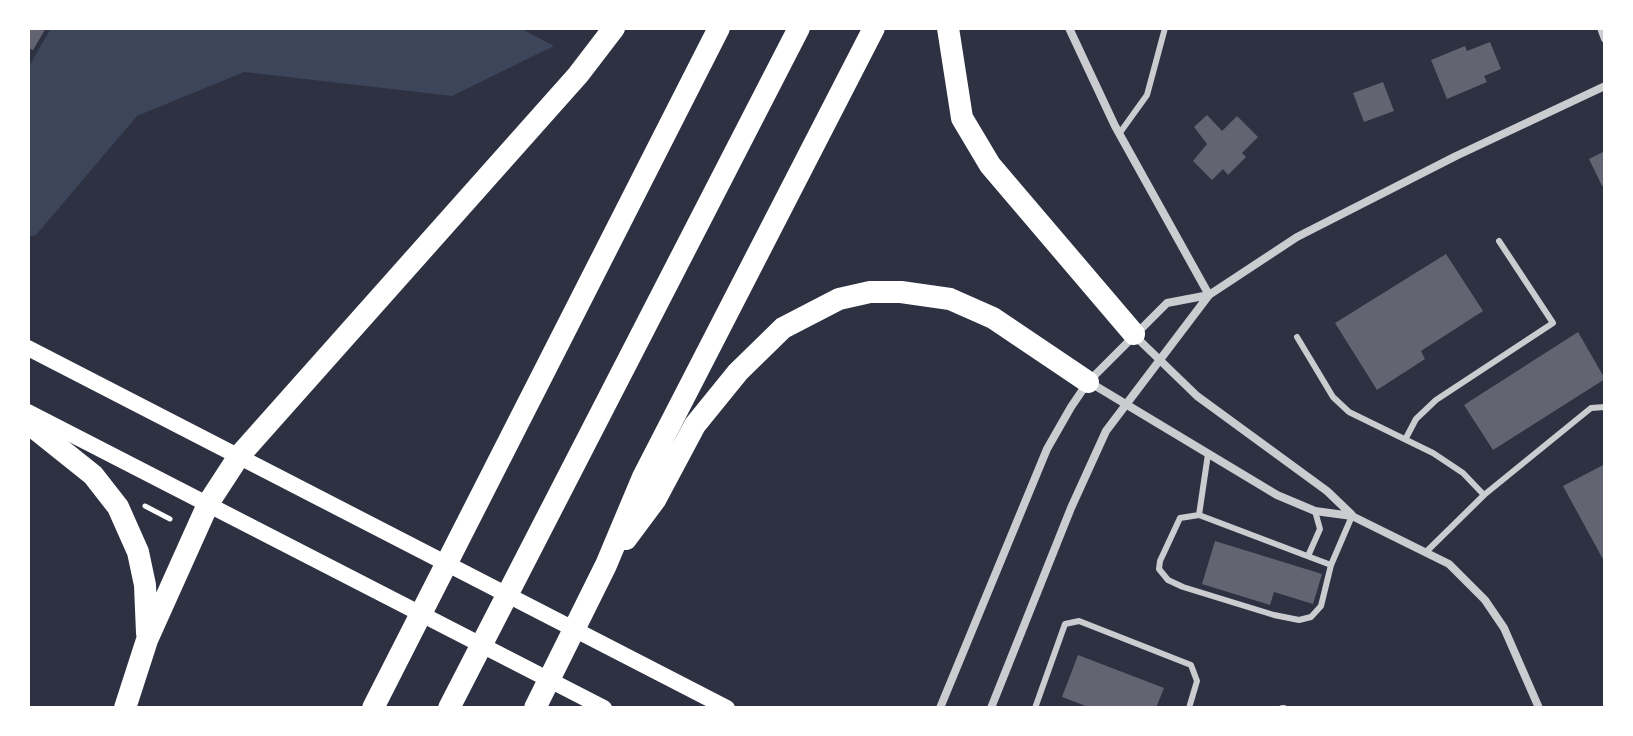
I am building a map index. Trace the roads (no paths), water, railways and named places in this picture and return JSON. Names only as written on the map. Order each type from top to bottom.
[{"type":"highway","points":[[125,708],[147,640],[209,502],[239,456],[578,75],[614,28]]},
{"type":"highway","points":[[373,708],[719,28]]},
{"type":"highway","points":[[449,708],[799,28]]},
{"type":"highway","points":[[535,708],[606,565],[643,477],[874,28]]},
{"type":"highway","points":[[948,28],[962,118],[990,165],[1134,334]]},
{"type":"highway","points":[[606,565],[655,500],[695,425],[738,372],[783,328],[839,299],[870,292],[901,292],[950,299],[993,318],[1088,382]]},
{"type":"highway","points":[[28,423],[93,475],[118,507],[138,552],[145,585],[147,640]]},
{"type":"main road","points":[[28,348],[727,708]]},
{"type":"main road","points":[[28,412],[209,502],[604,708]]},
{"type":"street","points":[[1069,28],[1119,134],[1209,295]]},
{"type":"street","points":[[1601,28],[1605,39]]},
{"type":"street","points":[[992,708],[1071,508],[1106,431],[1209,295],[1297,237],[1456,156],[1605,86]]},
{"type":"street","points":[[940,708],[1047,449],[1088,382],[1167,303],[1209,295]]},
{"type":"street","points":[[1134,334],[1197,396],[1327,491],[1352,516]]},
{"type":"street","points":[[1088,382],[1277,495],[1315,511],[1352,516],[1449,564],[1485,600],[1518,657],[1539,708]]},
{"type":"lane","points":[[1119,134],[1147,95],[1165,28]]},
{"type":"lane","points":[[1406,438],[1416,419],[1436,400],[1553,323],[1499,241]]},
{"type":"lane","points":[[1297,337],[1333,397],[1349,412],[1406,438],[1463,473],[1484,495]]},
{"type":"lane","points":[[1427,551],[1484,495],[1591,408],[1605,407]]},
{"type":"lane","points":[[1199,515],[1208,454]]},
{"type":"lane","points":[[1308,556],[1320,529],[1315,511]]},
{"type":"lane","points":[[1331,565],[1199,515],[1180,518],[1159,569],[1168,580],[1183,587],[1299,620],[1311,617],[1321,606],[1331,565],[1352,516]]},
{"type":"lane","points":[[1035,708],[1065,624],[1079,621],[1191,665],[1197,681],[1189,708]]}]
